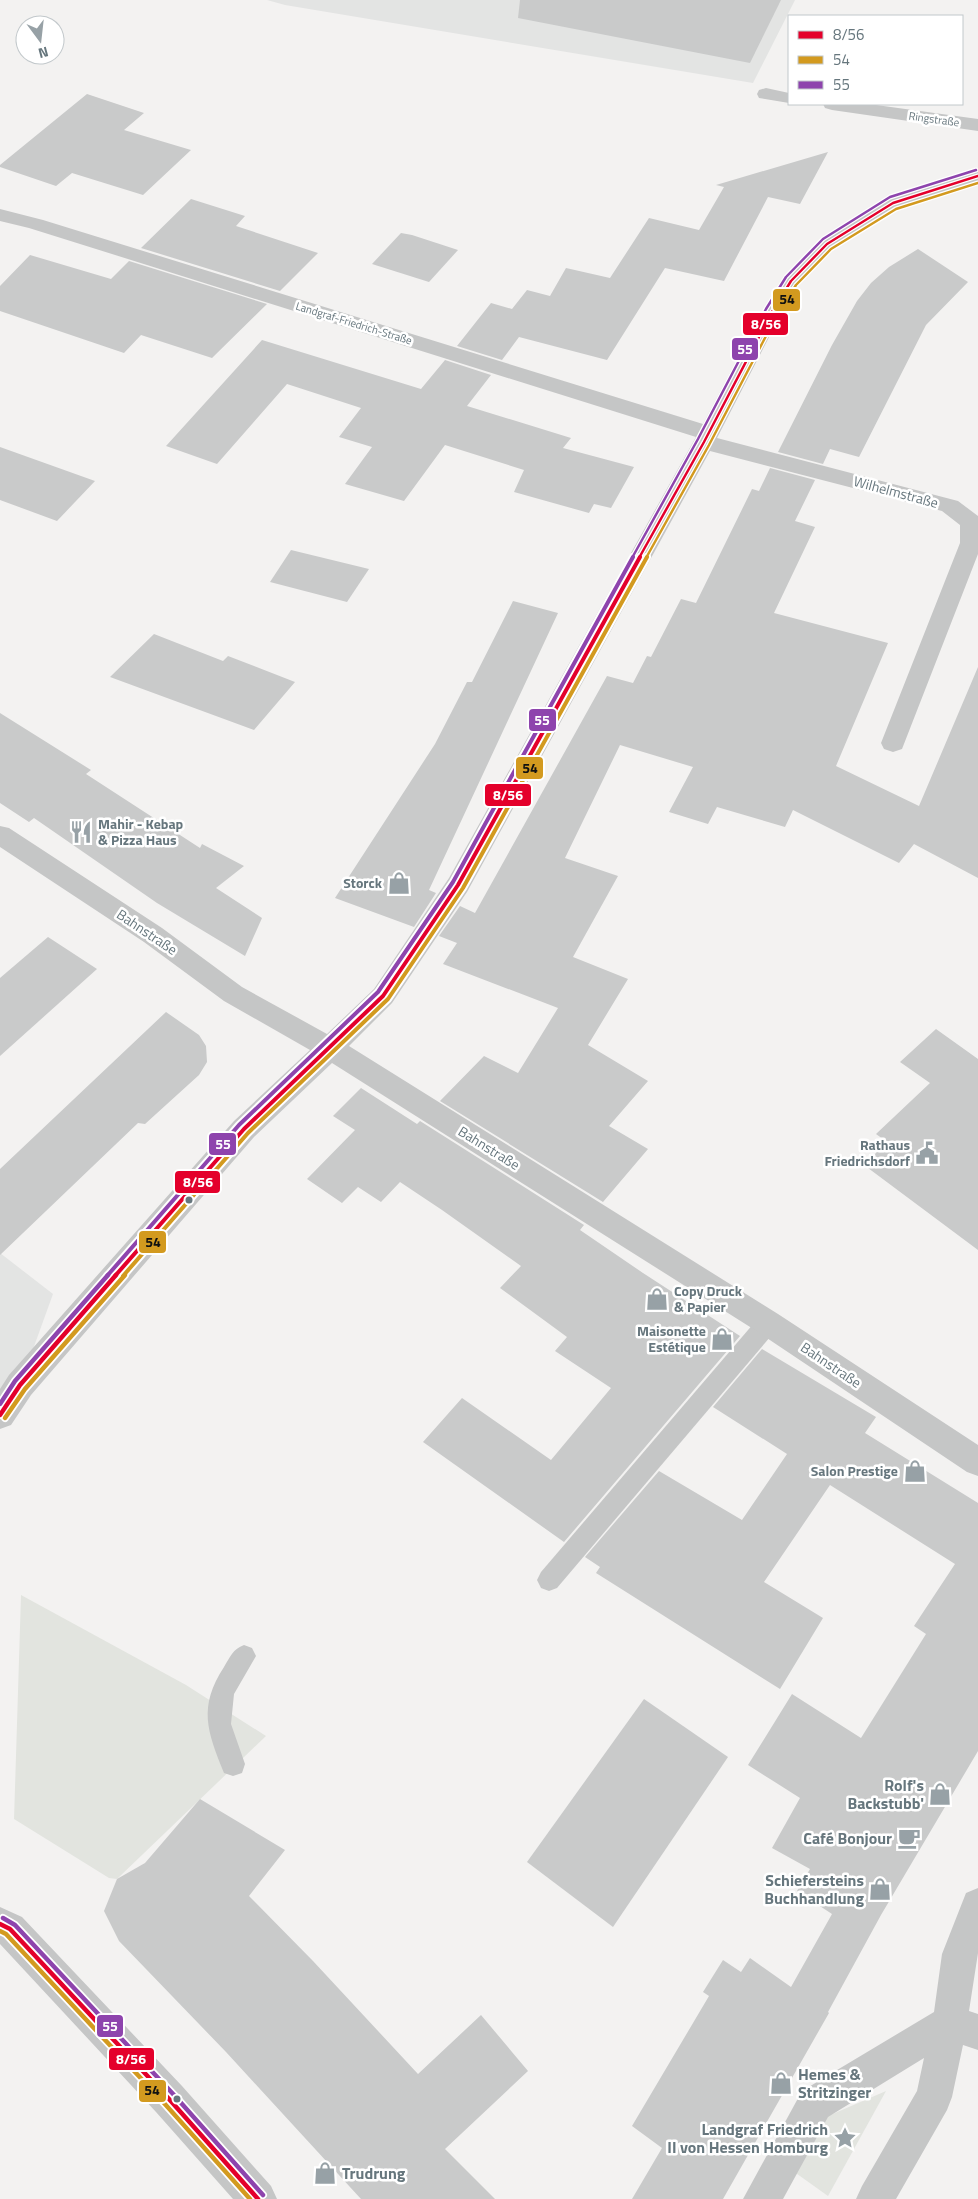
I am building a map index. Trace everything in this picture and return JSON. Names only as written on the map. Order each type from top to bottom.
[{"type":"street","points":[[766,94],[788,98]]},
{"type":"street","name":"Ringstraße","points":[[839,105],[978,125]]},
{"type":"street","points":[[0,1415],[20,1385],[244,1129],[383,996],[458,885],[791,281],[827,244],[893,204],[978,176]]},
{"type":"street","name":"Landgraf-Friedrich-Straße","points":[[0,215],[46,227],[706,438]]},
{"type":"street","name":"Wilhelmstraße","points":[[706,438],[950,506],[971,522],[971,543],[893,743]]},
{"type":"street","name":"Bahnstraße","points":[[0,835],[153,935],[233,994],[330,1048],[768,1323],[978,1462]]},
{"type":"street","points":[[875,2199],[934,2097],[964,2027],[960,1954],[978,1905]]},
{"type":"street","points":[[0,1924],[10,1929],[162,2092],[258,2199]]},
{"type":"street","points":[[762,2199],[815,2104],[964,2027]]},
{"type":"lane","points":[[549,1580],[768,1323]]},
{"type":"lane","points":[[232,1764],[219,1724],[222,1691],[244,1656]]},
{"type":"shaded area","points":[[267,0],[795,0],[753,83],[285,5]]},
{"type":"shaded area","points":[[0,1253],[53,1294],[20,1385],[0,1415]]},
{"type":"shaded area","points":[[21,1595],[186,1685],[266,1736],[117,1879],[109,1878],[14,1819]]},
{"type":"shaded area","points":[[886,2091],[828,2196],[793,2171],[828,2116]]},
{"type":"building","points":[[520,0],[781,0],[750,63],[518,18]]},
{"type":"building","points":[[87,94],[144,113],[124,130],[191,150],[143,195],[72,173],[56,186],[0,167],[0,165]]},
{"type":"building","points":[[828,152],[800,204],[768,197],[724,281],[665,268],[607,360],[519,337],[502,360],[457,346],[491,303],[512,309],[527,290],[550,296],[566,268],[610,278],[649,218],[699,230],[724,187],[716,185]]},
{"type":"building","points":[[191,199],[245,216],[236,226],[318,253],[280,291],[141,248]]},
{"type":"building","points":[[401,233],[458,250],[429,282],[372,264]]},
{"type":"building","points":[[918,249],[968,282],[926,325],[859,457],[830,449],[823,464],[778,452],[832,345],[857,301],[871,283],[889,267]]},
{"type":"building","points":[[30,255],[111,279],[129,261],[267,304],[212,358],[141,335],[124,353],[0,311],[0,286]]},
{"type":"building","points":[[262,340],[421,389],[445,360],[491,375],[467,406],[571,438],[563,448],[634,467],[611,508],[594,504],[589,513],[514,492],[524,470],[445,445],[404,501],[345,484],[372,447],[339,437],[361,408],[287,384],[217,464],[166,446]]},
{"type":"building","points":[[0,447],[95,481],[57,521],[0,500]]},
{"type":"building","points":[[770,468],[815,480],[795,521],[815,527],[774,613],[888,643],[836,766],[919,806],[978,667],[978,878],[914,844],[899,863],[793,810],[785,827],[717,807],[708,824],[669,812],[693,767],[620,745],[565,858],[618,876],[573,957],[628,979],[588,1045],[648,1081],[609,1126],[648,1149],[603,1202],[440,1101],[484,1056],[518,1073],[558,1008],[443,964],[457,943],[439,936],[460,906],[475,913],[607,676],[633,683],[647,656],[651,657],[681,599],[696,603],[752,489],[759,491]]},
{"type":"building","points":[[291,550],[369,569],[347,602],[270,582]]},
{"type":"building","points":[[513,601],[558,613],[429,890],[436,893],[414,927],[335,898],[435,744],[467,682],[472,682]]},
{"type":"building","points":[[154,634],[223,661],[228,656],[295,682],[254,730],[110,677]]},
{"type":"building","points":[[0,713],[91,770],[86,774],[200,848],[202,844],[244,866],[216,888],[262,918],[245,956],[157,903],[34,818],[29,822],[0,803]]},
{"type":"building","points":[[48,937],[97,969],[0,1056],[0,978]]},
{"type":"building","points":[[166,1012],[199,1035],[206,1046],[207,1062],[199,1075],[145,1124],[138,1123],[0,1255],[0,1169]]},
{"type":"building","name":"Rathaus Friedrichsdorf","points":[[936,1029],[978,1059],[978,1250],[864,1165],[887,1142],[876,1134],[930,1083],[900,1062]]},
{"type":"building","points":[[361,1088],[417,1124],[420,1121],[584,1225],[580,1230],[740,1336],[564,1542],[423,1442],[462,1398],[551,1460],[611,1388],[555,1351],[567,1337],[500,1288],[521,1266],[442,1210],[400,1182],[381,1202],[358,1187],[342,1203],[307,1179],[355,1130],[333,1116]]},
{"type":"building","points":[[762,1349],[876,1417],[865,1433],[978,1503],[978,1751],[881,1915],[829,2013],[723,2199],[632,2199],[662,2148],[632,2126],[709,1996],[703,1992],[723,1960],[741,1972],[750,1958],[791,1987],[832,1914],[797,1891],[810,1869],[772,1848],[800,1798],[748,1765],[792,1694],[861,1738],[926,1634],[914,1626],[955,1564],[830,1485],[764,1582],[823,1618],[780,1689],[596,1573],[600,1567],[585,1557],[659,1471],[742,1520],[787,1454],[713,1407]]},
{"type":"building","points":[[644,1699],[728,1757],[613,1927],[527,1862]]},
{"type":"building","points":[[200,1799],[285,1850],[249,1896],[313,1961],[418,2074],[481,2015],[528,2071],[445,2149],[495,2199],[361,2199],[226,2052],[119,1941],[104,1911],[117,1879],[145,1863]]},
{"type":"transit line","name":"55","points":[[0,1404],[15,1381],[239,1125],[378,992],[453,882],[698,439],[766,309],[786,277],[823,239],[890,197],[976,170]]},
{"type":"transit line","name":"8/56","points":[[0,1415],[20,1385],[244,1129],[383,996],[458,885],[704,442],[772,312],[791,281],[827,244],[893,203],[978,176]]},
{"type":"transit line","name":"54","points":[[5,1418],[25,1389],[248,1133],[388,999],[463,888],[709,445],[777,315],[796,285],[831,249],[896,209],[978,183]]},
{"type":"transit line","name":"55","points":[[3,1918],[15,1925],[174,2095],[263,2195]]},
{"type":"transit line","name":"8/56","points":[[0,1924],[10,1929],[169,2099],[258,2199]]},
{"type":"transit line","name":"54","points":[[0,1931],[6,1934],[164,2103],[250,2199]]},
{"type":"place","name":"Mahir - Kebap & Pizza Haus","points":[[81,832]]},
{"type":"place","name":"Storck","points":[[399,883]]},
{"type":"place","name":"Rathaus Friedrichsdorf","points":[[927,1153]]},
{"type":"place","name":"Copy Druck & Papier","points":[[657,1299]]},
{"type":"place","name":"Maisonette Estétique","points":[[722,1339]]},
{"type":"place","name":"Salon Prestige","points":[[915,1471]]},
{"type":"place","name":"Rolf's Backstubb'","points":[[940,1794]]},
{"type":"place","name":"Café Bonjour","points":[[909,1838]]},
{"type":"place","name":"Schiefersteins Buchhandlung","points":[[880,1889]]},
{"type":"place","name":"Hemes & Stritzinger","points":[[781,2083]]},
{"type":"place","name":"Landgraf Friedrich II von Hessen Homburg","points":[[845,2138]]},
{"type":"place","name":"Trudrung","points":[[325,2173]]}]
